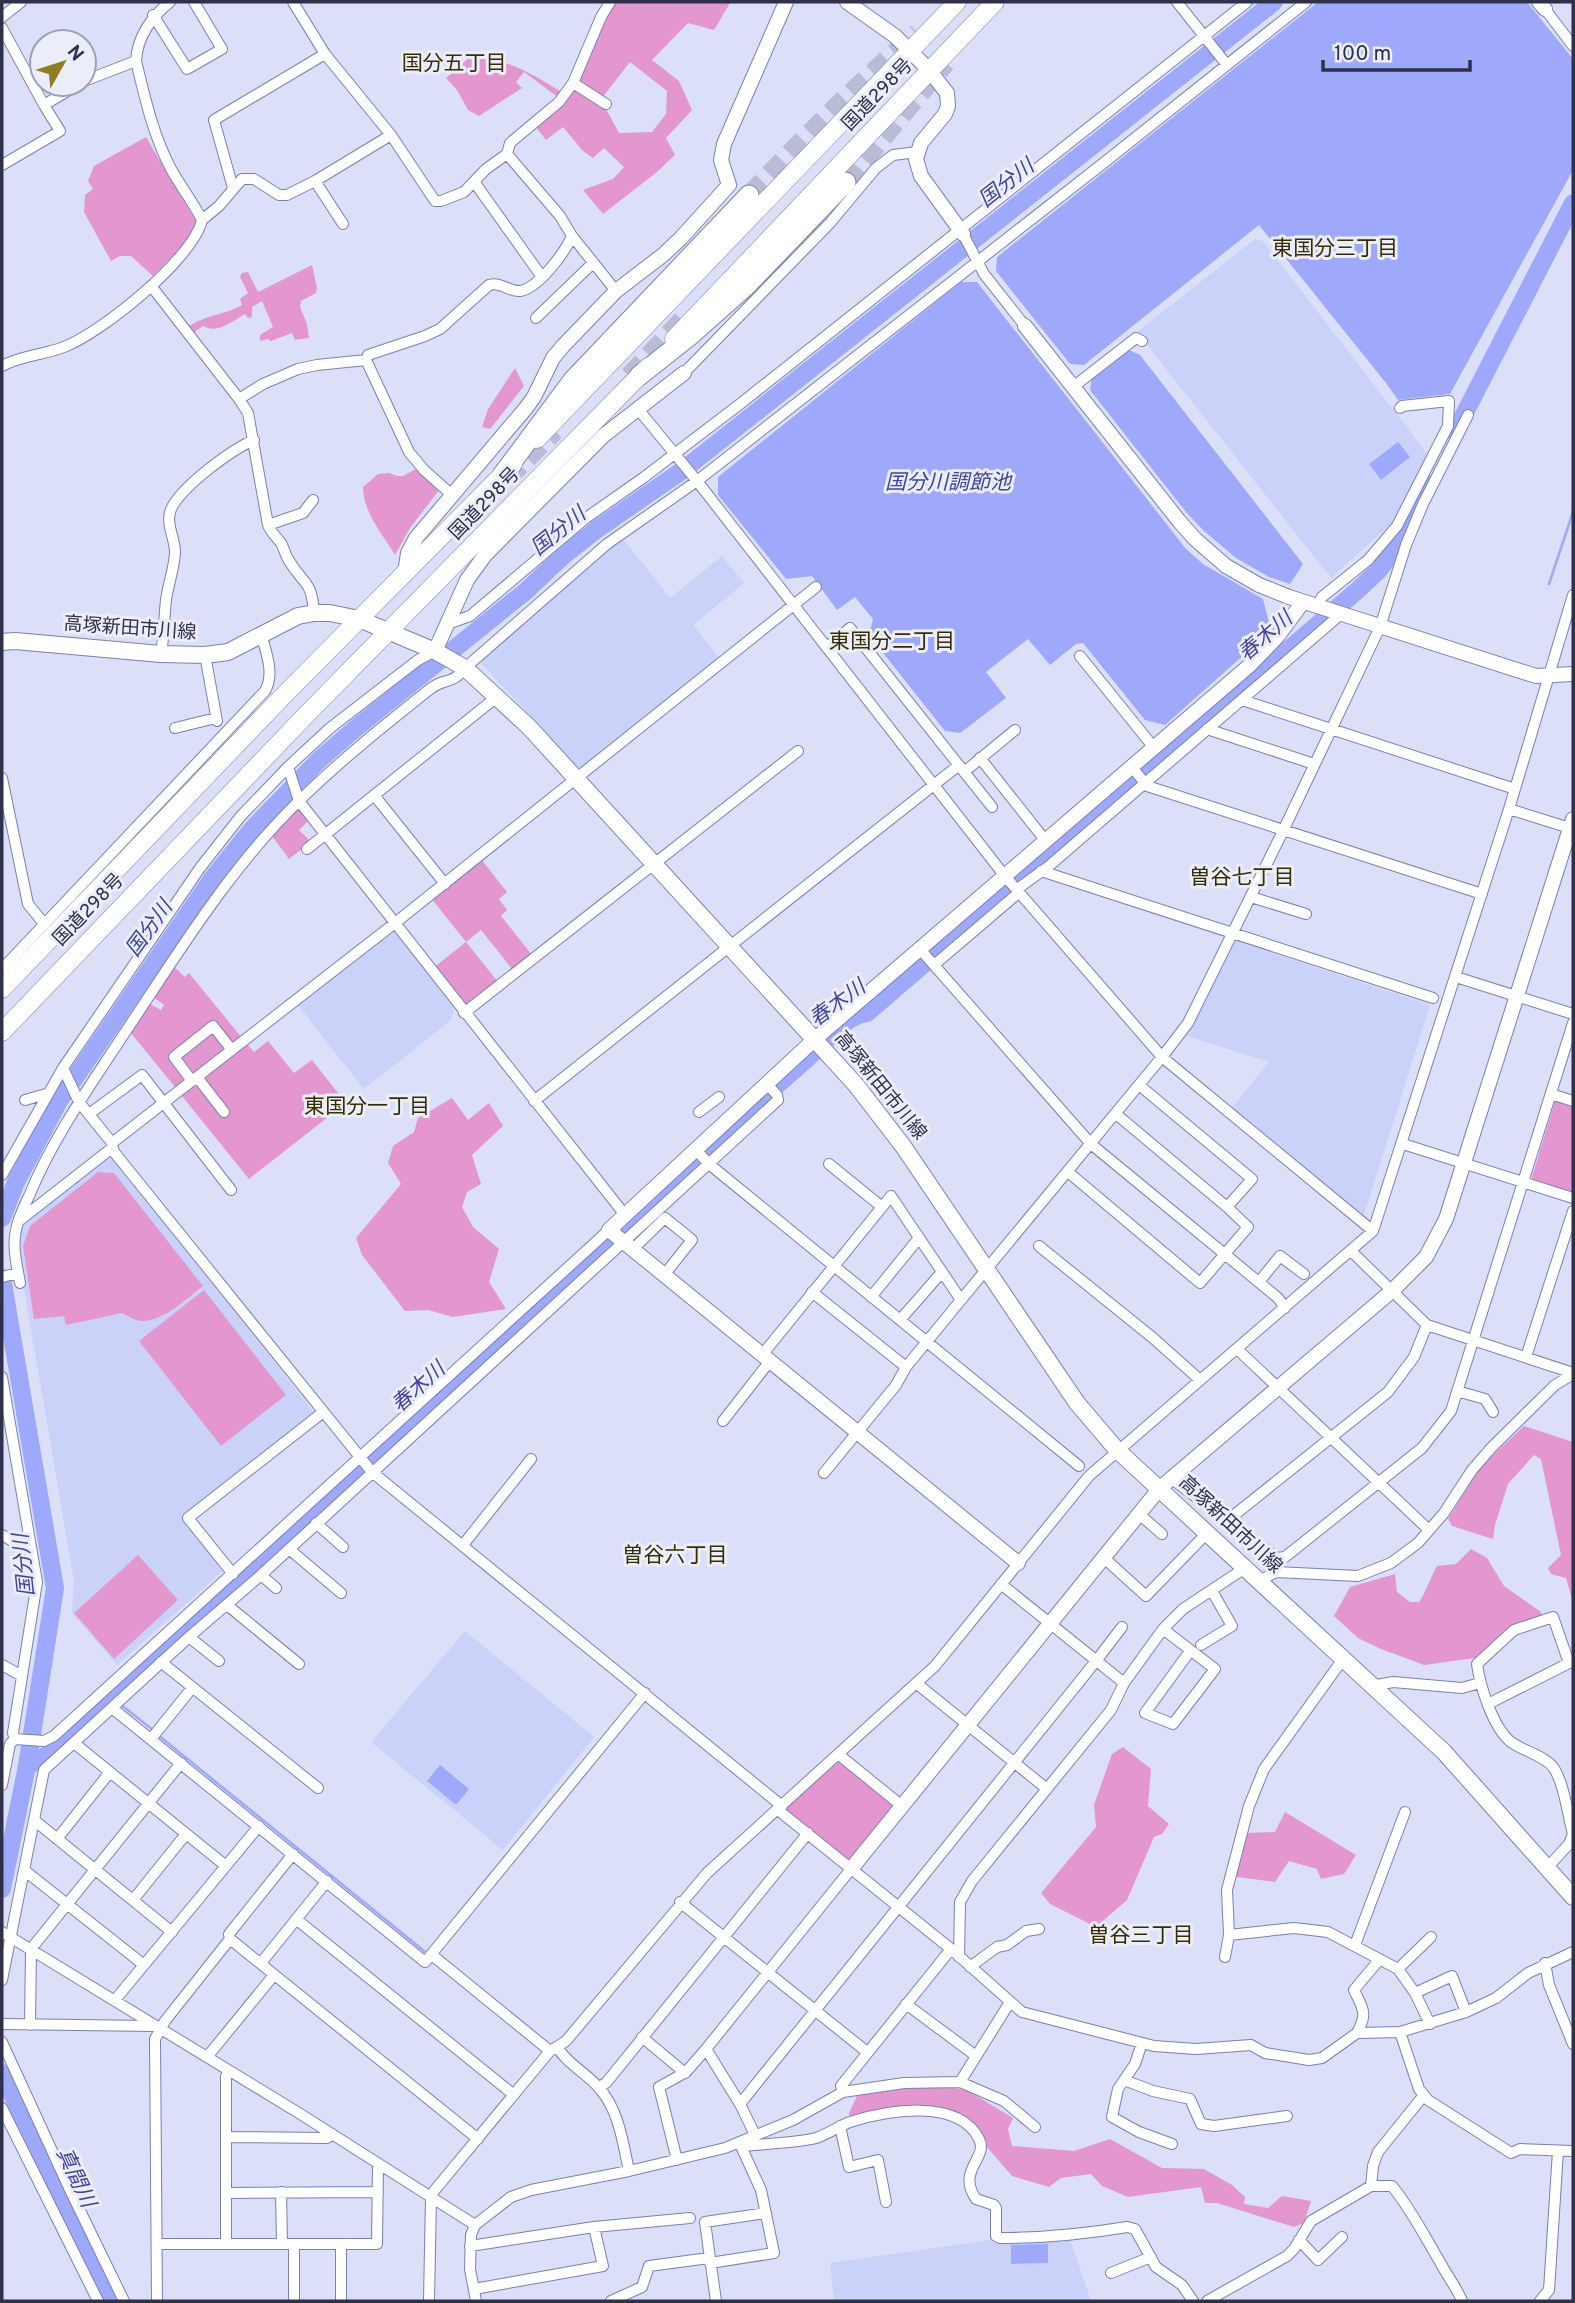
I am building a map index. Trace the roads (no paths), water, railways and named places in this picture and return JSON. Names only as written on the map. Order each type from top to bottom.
[{"type":"highway","name":"国道298号","points":[[2,989],[359,619],[503,474],[956,2]]},
{"type":"highway","name":"国道298号","points":[[2,1031],[222,801],[639,376],[995,2]]},
{"type":"highway","points":[[639,376],[745,287],[846,182]]},
{"type":"highway","points":[[503,474],[573,380],[750,195]]},
{"type":"main road","name":"高塚新田市川線","points":[[2,642],[205,655],[228,652],[289,620],[314,613],[346,615],[435,651],[460,666],[498,696],[819,1043],[875,1108],[1077,1403],[1118,1450],[1166,1484],[1207,1533],[1444,1752],[1573,1897]]},
{"type":"street","points":[[2,17],[21,2]]},
{"type":"street","points":[[170,2],[153,15],[136,51],[135,61],[153,130],[172,171],[202,220]]},
{"type":"street","points":[[153,15],[187,69],[222,49],[194,2]]},
{"type":"street","points":[[293,2],[326,54],[391,135],[435,201],[457,195],[475,183],[486,169],[507,154],[510,144],[559,102],[573,83],[610,2]]},
{"type":"street","points":[[405,573],[408,553],[416,538],[471,476],[534,397],[553,358],[563,346],[616,291],[663,255],[729,185],[721,160],[724,144],[786,2]]},
{"type":"street","points":[[847,2],[881,24],[910,50],[947,93],[948,106],[945,114],[916,152],[921,176],[961,232],[974,258],[1025,326],[1195,539],[1241,576],[1276,592],[1536,676],[1573,674]]},
{"type":"street","points":[[1177,2],[1225,62]]},
{"type":"street","points":[[447,624],[470,617],[586,518],[676,455],[961,232],[1247,2]]},
{"type":"street","points":[[13,1277],[18,1221],[50,1151],[78,1099],[224,889],[298,798],[435,685],[457,679],[460,666],[607,544],[695,479],[974,258],[989,253],[1225,62],[1306,2]]},
{"type":"street","points":[[1542,6],[1573,46]]},
{"type":"street","points":[[2,29],[60,131],[2,165]]},
{"type":"street","points":[[233,188],[215,120],[326,54]]},
{"type":"street","points":[[98,76],[135,61]]},
{"type":"street","points":[[573,83],[606,104]]},
{"type":"street","points":[[44,105],[56,98]]},
{"type":"street","points":[[2,366],[76,342],[152,287],[196,237],[202,220],[219,206],[242,179],[250,178],[279,195],[287,195],[316,181],[391,135]]},
{"type":"street","points":[[2,1175],[46,1094],[200,868],[240,817],[319,737],[372,694],[418,660],[435,651],[467,580],[485,555],[603,436],[684,373],[830,223],[876,168],[892,155],[916,152]]},
{"type":"street","points":[[507,154],[560,216],[572,236],[616,291]]},
{"type":"street","points":[[316,181],[343,224]]},
{"type":"street","points":[[475,183],[542,277]]},
{"type":"street","points":[[366,360],[368,355],[425,337],[440,329],[489,285],[497,284],[520,291],[542,277],[565,252],[572,236]]},
{"type":"street","points":[[536,319],[593,264]]},
{"type":"street","points":[[152,287],[248,412],[268,525],[287,558],[308,583],[313,593],[314,613]]},
{"type":"street","points":[[1073,387],[1136,338],[1142,341]]},
{"type":"street","points":[[366,360],[404,443],[424,470],[452,495]]},
{"type":"street","points":[[239,399],[263,384],[298,369],[366,360]]},
{"type":"street","points":[[1325,608],[1322,597],[1368,560],[1397,526],[1448,426],[1449,401],[1400,408]]},
{"type":"street","points":[[638,409],[1012,885],[1162,1057],[1373,1231]]},
{"type":"street","points":[[824,1472],[896,1385],[906,1367],[1188,1023],[1380,627],[1406,545],[1423,504],[1468,415]]},
{"type":"street","points":[[162,654],[166,600],[175,554],[171,510],[185,491],[198,480],[242,445],[254,440]]},
{"type":"street","points":[[268,525],[303,513],[313,500]]},
{"type":"street","points":[[18,1221],[816,587]]},
{"type":"street","points":[[429,2301],[430,2197],[553,2049],[566,2041],[681,1902],[707,1873],[935,1666],[1090,1476],[1373,1231],[1509,809],[1573,595]]},
{"type":"street","points":[[620,1239],[625,1215],[819,1043],[928,958],[1012,885],[1045,840],[1207,729],[1241,700],[1325,608]]},
{"type":"street","points":[[1012,885],[1020,887],[1041,871],[1139,776],[1155,749],[1265,651],[1325,608]]},
{"type":"street","points":[[827,647],[850,628],[992,807]]},
{"type":"street","points":[[2,969],[265,691],[270,684],[270,669],[261,634]]},
{"type":"street","points":[[175,728],[217,720],[205,655]]},
{"type":"street","points":[[1080,656],[1155,749]]},
{"type":"street","points":[[307,849],[498,696]]},
{"type":"street","points":[[1241,700],[1515,789]]},
{"type":"street","points":[[1207,729],[1314,764]]},
{"type":"street","points":[[534,1101],[934,785],[980,758],[1014,730]]},
{"type":"street","points":[[464,1013],[798,751]]},
{"type":"street","points":[[980,758],[1045,840]]},
{"type":"street","points":[[288,769],[298,798],[325,834],[625,1215]]},
{"type":"street","points":[[1139,776],[1147,786],[1482,894]]},
{"type":"street","points":[[2,778],[28,904],[45,925]]},
{"type":"street","points":[[374,795],[445,884]]},
{"type":"street","points":[[677,2160],[659,2087],[685,2073],[706,2049],[1049,1623],[1166,1484],[1393,1290],[1417,1268],[1439,1235],[1572,825],[1509,809]]},
{"type":"street","points":[[1041,871],[1233,933],[1382,977],[1433,998]]},
{"type":"street","points":[[928,958],[1012,885]]},
{"type":"street","points":[[1251,897],[1306,914]]},
{"type":"street","points":[[928,958],[1091,1143],[1278,1298],[1284,1308]]},
{"type":"street","points":[[1456,977],[1573,1014]]},
{"type":"street","points":[[1166,1484],[1228,1520],[1277,1558],[1285,1557],[1422,1448],[1451,1411],[1573,1023]]},
{"type":"street","points":[[224,1112],[174,1058],[213,1026],[233,1050]]},
{"type":"street","points":[[64,1070],[78,1099],[112,1146],[322,1413],[372,1472],[645,1693],[808,1833],[1003,1993],[1022,2012],[1142,2043],[1180,2049],[1251,2045],[1265,2053],[1309,2060],[1322,2058],[1357,2033],[1364,2019],[1364,2010],[1354,1990],[1380,1959]]},
{"type":"street","points":[[89,1114],[142,1075],[231,1190]]},
{"type":"street","points":[[1139,1085],[1252,1179],[1227,1208]]},
{"type":"street","points":[[2,1727],[14,1736],[44,1741],[54,1736],[361,1461],[778,1100],[771,1088]]},
{"type":"street","points":[[25,1100],[46,1094]]},
{"type":"street","points":[[1551,1094],[1573,1101]]},
{"type":"street","points":[[699,1112],[719,1097]]},
{"type":"street","points":[[1068,1172],[1200,1283],[1248,1227],[1116,1114]]},
{"type":"street","points":[[1402,1143],[1573,1198]]},
{"type":"street","points":[[697,1151],[708,1163],[1079,1466]]},
{"type":"street","points":[[829,1164],[882,1207]]},
{"type":"street","points":[[723,1421],[812,1292],[891,1196],[961,1300]]},
{"type":"street","points":[[1526,1357],[1573,1211]]},
{"type":"street","points":[[2,1980],[6,1934],[24,1870],[44,1770],[261,1575],[620,1239],[665,1218],[692,1240],[664,1275]]},
{"type":"street","points":[[871,1297],[919,1238]]},
{"type":"street","points":[[620,1239],[1018,1563]]},
{"type":"street","points":[[1039,1246],[1153,1338],[1200,1380]]},
{"type":"street","points":[[1351,1251],[1427,1325],[1573,1373]]},
{"type":"street","points":[[1259,1282],[1280,1256],[1304,1274]]},
{"type":"street","points":[[900,1320],[942,1272]]},
{"type":"street","points":[[812,1292],[906,1367]]},
{"type":"street","points":[[1228,1520],[1388,1392],[1414,1357],[1427,1325]]},
{"type":"street","points":[[1237,1349],[1429,1530]]},
{"type":"street","points":[[1259,1581],[1276,1572],[1358,1576],[1391,1563],[1418,1543],[1444,1513],[1472,1470],[1492,1447],[1555,1385],[1573,1373]]},
{"type":"street","points":[[2,1377],[37,1582],[14,1736],[2,1785]]},
{"type":"street","points":[[1457,1391],[1485,1399],[1493,1412]]},
{"type":"street","points":[[233,1574],[188,1518],[322,1413]]},
{"type":"street","points":[[463,1545],[531,1459]]},
{"type":"street","points":[[1139,1514],[1162,1534]]},
{"type":"street","points":[[316,1523],[343,1547]]},
{"type":"street","points":[[1103,1557],[1146,1596],[1207,1533]]},
{"type":"street","points":[[2,1535],[31,1552]]},
{"type":"street","points":[[289,1549],[341,1593]]},
{"type":"street","points":[[843,2092],[841,2086],[867,2052],[906,2004],[955,1953],[960,1902],[972,1881],[1111,1710],[1124,1683],[1163,1629],[1182,1609],[1245,1568]]},
{"type":"street","points":[[261,1575],[276,1588]]},
{"type":"street","points":[[1001,1584],[1124,1683]]},
{"type":"street","points":[[1201,1645],[1232,1626],[1212,1591]]},
{"type":"street","points":[[227,1605],[299,1664]]},
{"type":"street","points":[[1488,1704],[1569,1663],[1553,1617],[1514,1630],[1477,1664],[1480,1683],[1488,1704],[1509,1741],[1550,1764],[1557,1773],[1573,1834],[1569,1844],[1547,1868]]},
{"type":"street","points":[[740,2104],[1122,1627]]},
{"type":"street","points":[[1163,1629],[1215,1669],[1173,1724],[1145,1713],[1190,1651]]},
{"type":"street","points":[[189,1637],[219,1661]]},
{"type":"street","points":[[1225,1957],[1229,1935],[1227,1890],[1249,1807],[1264,1769],[1343,1659]]},
{"type":"street","points":[[162,1662],[318,1788]]},
{"type":"street","points":[[2,1665],[22,1676]]},
{"type":"street","points":[[1372,1686],[1393,1682],[1462,1688],[1480,1683]]},
{"type":"street","points":[[916,1683],[1047,1789]]},
{"type":"street","points":[[154,1735],[192,1688]]},
{"type":"street","points":[[116,1704],[154,1735],[181,1763],[425,1962],[645,1693]]},
{"type":"street","points":[[74,1743],[226,1866]]},
{"type":"street","points":[[838,1754],[902,1805]]},
{"type":"street","points":[[30,2025],[31,1949],[181,1763]]},
{"type":"street","points":[[57,1839],[110,1772]]},
{"type":"street","points":[[1355,1945],[1405,1812]]},
{"type":"street","points":[[34,1820],[172,1932]]},
{"type":"street","points":[[115,2000],[259,1826]]},
{"type":"street","points":[[599,2087],[606,2083],[808,1833]]},
{"type":"street","points":[[133,1900],[186,1834]]},
{"type":"street","points":[[157,2301],[157,2027],[230,1939],[229,1934],[293,1854]]},
{"type":"street","points":[[24,1870],[144,1965]]},
{"type":"street","points":[[261,1963],[327,1881]]},
{"type":"street","points":[[681,1902],[867,2052]]},
{"type":"street","points":[[296,1919],[514,2095]]},
{"type":"street","points":[[1229,1935],[1294,1928],[1328,1933],[1398,1969],[1415,1993],[1430,2024]]},
{"type":"street","points":[[970,1967],[1026,1931],[1039,1929]]},
{"type":"street","points":[[6,1934],[475,2225]]},
{"type":"street","points":[[1398,1969],[1431,1937]]},
{"type":"street","points":[[230,1939],[478,2139]]},
{"type":"street","points":[[1357,2033],[1400,2032],[1466,2012],[1496,1998],[1545,1963],[1573,1952]]},
{"type":"street","points":[[432,1955],[599,2087],[610,2102],[619,2126],[629,2171]]},
{"type":"street","points":[[1545,1963],[1549,1985],[1573,2044]]},
{"type":"street","points":[[206,2057],[274,1975]]},
{"type":"street","points":[[1415,1993],[1452,1976],[1466,2012]]},
{"type":"street","points":[[960,2082],[1010,2002]]},
{"type":"street","points":[[906,2004],[976,2056]]},
{"type":"street","points":[[2,2024],[157,2027]]},
{"type":"street","points":[[1400,2032],[1419,2090],[1424,2095],[1511,2153],[1520,2149],[1573,2151]]},
{"type":"street","points":[[642,2038],[685,2073]]},
{"type":"street","points":[[2,2042],[124,2301]]},
{"type":"street","points":[[1142,2043],[1135,2064],[1118,2089],[1112,2117],[1139,2132],[1172,2144]]},
{"type":"street","points":[[706,2049],[740,2104],[755,2135]]},
{"type":"street","points":[[226,2244],[226,2076],[229,2071]]},
{"type":"street","points":[[1124,2080],[1153,2091],[1190,2099],[1201,2124],[1214,2126],[1287,2116]]},
{"type":"street","points":[[740,2144],[793,2120],[843,2092],[904,2083],[960,2082],[1004,2101],[1035,2127]]},
{"type":"street","points":[[1371,2186],[1378,2152],[1424,2095]]},
{"type":"street","points":[[2,2109],[98,2301]]},
{"type":"street","points":[[476,2301],[470,2269],[470,2246],[475,2225],[511,2196],[740,2144],[816,2138],[841,2126],[898,2111],[923,2111],[954,2117],[965,2123],[979,2138],[981,2152],[971,2169],[969,2179],[976,2199],[996,2208],[996,2236],[1070,2236],[1127,2227],[1137,2231],[1159,2272],[1182,2286],[1193,2301]]},
{"type":"street","points":[[841,2126],[849,2167],[878,2160],[886,2202]]},
{"type":"street","points":[[226,2137],[327,2138],[331,2135]]},
{"type":"street","points":[[611,2301],[642,2287],[649,2266],[774,2253],[761,2190],[740,2144]]},
{"type":"street","points":[[1539,2301],[1549,2290],[1559,2151]]},
{"type":"street","points":[[157,2244],[377,2244],[378,2164]]},
{"type":"street","points":[[1207,2301],[1287,2256],[1311,2221],[1371,2186],[1392,2186],[1416,2218],[1441,2265],[1457,2287],[1462,2301]]},
{"type":"street","points":[[281,2192],[294,2301]]},
{"type":"street","points":[[226,2193],[378,2192]]},
{"type":"street","points":[[716,2301],[705,2222],[766,2213]]},
{"type":"street","points":[[470,2246],[594,2227],[690,2218]]},
{"type":"street","points":[[474,2289],[603,2266],[594,2227]]},
{"type":"street","points":[[1299,2240],[1318,2260],[1342,2237]]},
{"type":"street","points":[[341,2244],[341,2301]]},
{"type":"street","points":[[1111,2273],[1151,2257]]},
{"type":"water","points":[[1318,2],[1527,2],[1573,59],[1573,170],[1450,394],[1398,400],[1259,225],[1084,365],[1070,364],[996,271],[997,257]]},
{"type":"water","name":"国分川調節池","points":[[961,282],[977,282],[1186,549],[1203,564],[1263,599],[1270,627],[1247,652],[1165,725],[1145,720],[1083,643],[1076,644],[1050,665],[1028,639],[986,672],[1006,698],[960,733],[945,731],[869,635],[873,619],[855,597],[837,610],[812,576],[786,579],[718,495],[718,477]]},
{"type":"water","points":[[1127,349],[1140,355],[1303,564],[1290,584],[1269,577],[1236,558],[1204,531],[1090,390],[1092,377]]},
{"type":"water","points":[[1398,442],[1410,457],[1381,480],[1369,464]]},
{"type":"water","points":[[440,1765],[469,1789],[456,1805],[427,1781]]},
{"type":"water","points":[[1048,2244],[1048,2263],[1011,2264],[1011,2245]]},
{"type":"waterway","name":"国分川","points":[[2,1218],[16,1182],[59,1101],[212,879],[253,828],[320,759],[526,591],[563,556],[683,470],[1274,2]]},
{"type":"waterway","name":"春木川","points":[[1455,432],[1573,203]]},
{"type":"waterway","name":"春木川","points":[[27,1766],[51,1753],[760,1105],[761,1099],[839,1028],[867,1013],[1359,589],[1379,570],[1395,549],[1427,485]]},
{"type":"waterway","points":[[1549,584],[1573,512]]},
{"type":"waterway","name":"国分川","points":[[2,1278],[55,1588],[27,1766],[2,1889]]},
{"type":"waterway","points":[[120,1704],[153,1730]]},
{"type":"waterway","points":[[158,1735],[424,1951]]},
{"type":"waterway","name":"真間川","points":[[2,2073],[108,2301]]},
{"type":"tunnel","points":[[749,195],[852,91],[917,33]]},
{"type":"tunnel","points":[[846,182],[946,63]]},
{"type":"tunnel","points":[[629,376],[683,319]]},
{"type":"tunnel","points":[[507,479],[555,431]]},
{"type":"district","name":"国分五丁目","points":[[454,64]]},
{"type":"district","name":"東国分三丁目","points":[[1335,249]]},
{"type":"district","name":"東国分二丁目","points":[[892,642]]},
{"type":"district","name":"曽谷七丁目","points":[[1242,878]]},
{"type":"district","name":"東国分一丁目","points":[[367,1107]]},
{"type":"district","name":"曽谷六丁目","points":[[675,1556]]},
{"type":"district","name":"曽谷三丁目","points":[[1141,1936]]}]
